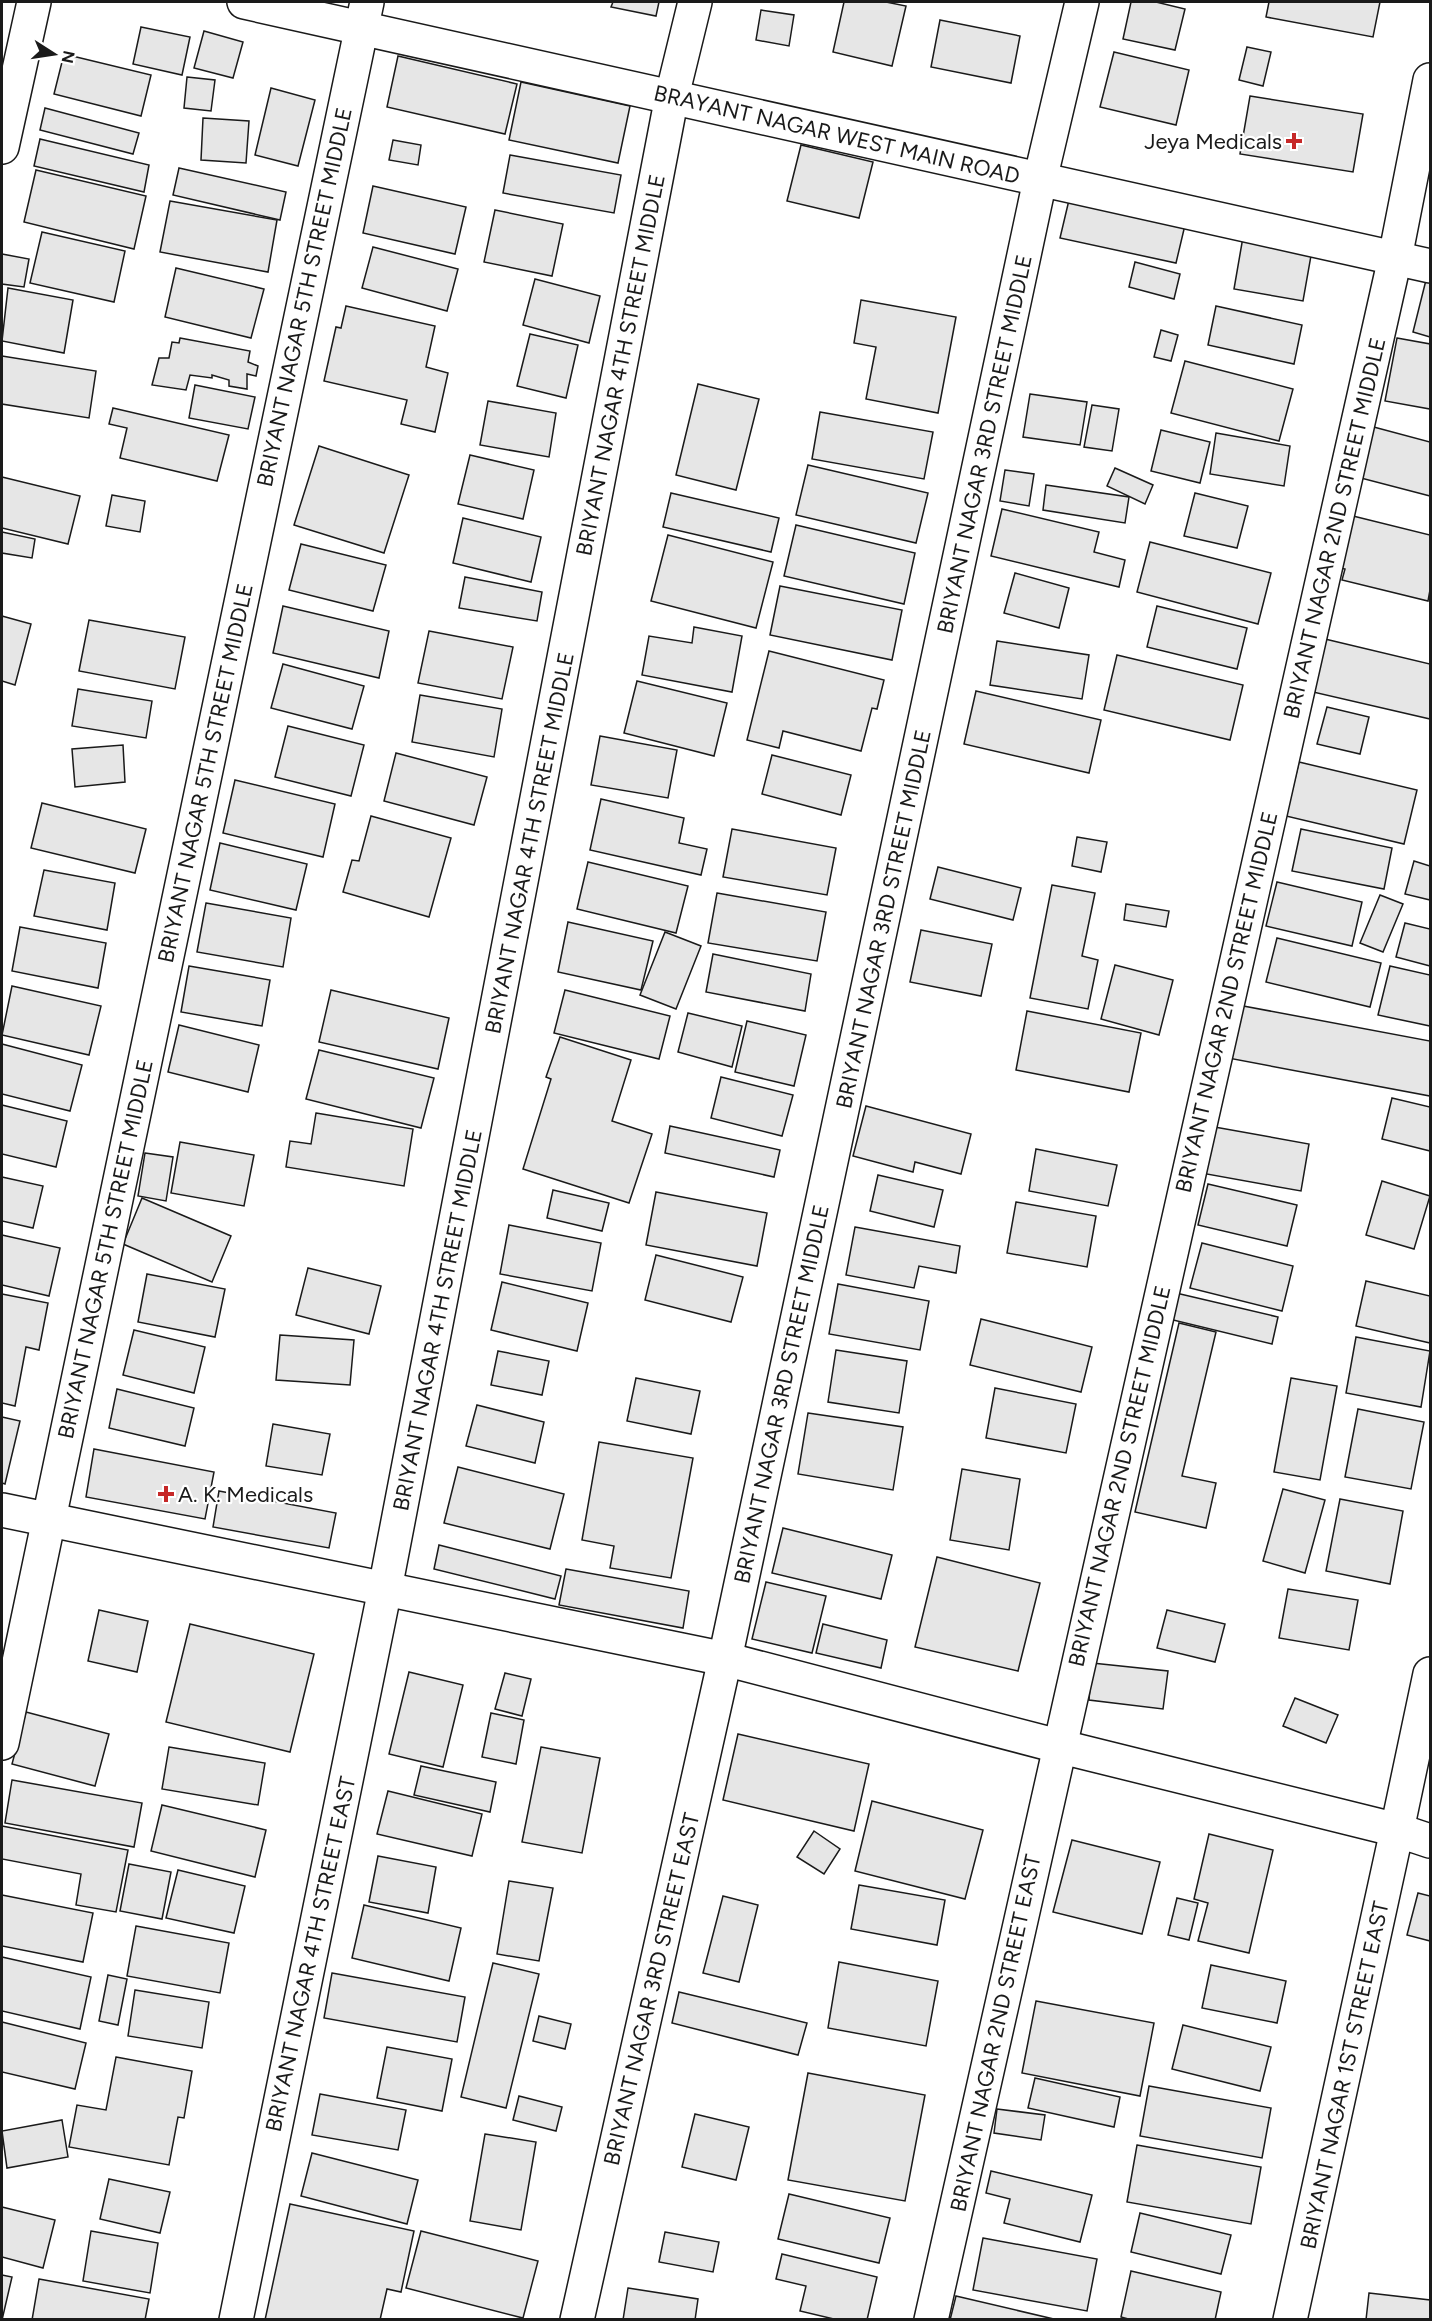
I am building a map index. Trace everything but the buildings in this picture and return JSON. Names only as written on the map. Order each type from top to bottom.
[{"type":"street","points":[[2,147],[34,2]]},
{"type":"street","name":"BRAYANT NAGAR WEST MAIN ROAD","points":[[244,2],[364,14],[672,96],[1431,266]]},
{"type":"street","name":"BRIYANT NAGAR 4TH STREET MIDDLE","points":[[385,1589],[672,96],[695,2]]},
{"type":"street","name":"BRIYANT NAGAR 3RD STREET MIDDLE","points":[[725,1659],[1040,180],[1082,2]]},
{"type":"street","name":"BRIYANT NAGAR 5TH STREET MIDDLE","points":[[2,1743],[364,14]]},
{"type":"street","name":"BRIYANT NAGAR 2ND STREET MIDDLE","points":[[1058,1746],[1395,258],[1431,80]]},
{"type":"street","points":[[2,1510],[725,1659],[1058,1746],[1397,1830],[1431,1841]]},
{"type":"street","name":"BRIYANT NAGAR 4TH STREET EAST","points":[[236,2319],[385,1589]]},
{"type":"street","name":"BRIYANT NAGAR 3RD STREET EAST","points":[[577,2319],[725,1659]]},
{"type":"street","name":"BRIYANT NAGAR 1ST STREET EAST","points":[[1290,2319],[1431,1674]]},
{"type":"street","name":"BRIYANT NAGAR 2ND STREET EAST","points":[[931,2319],[1058,1746]]},
{"type":"place","name":"Jeya Medicals","points":[[1294,141]]},
{"type":"place","name":"A. K. Medicals","points":[[166,1494]]}]
